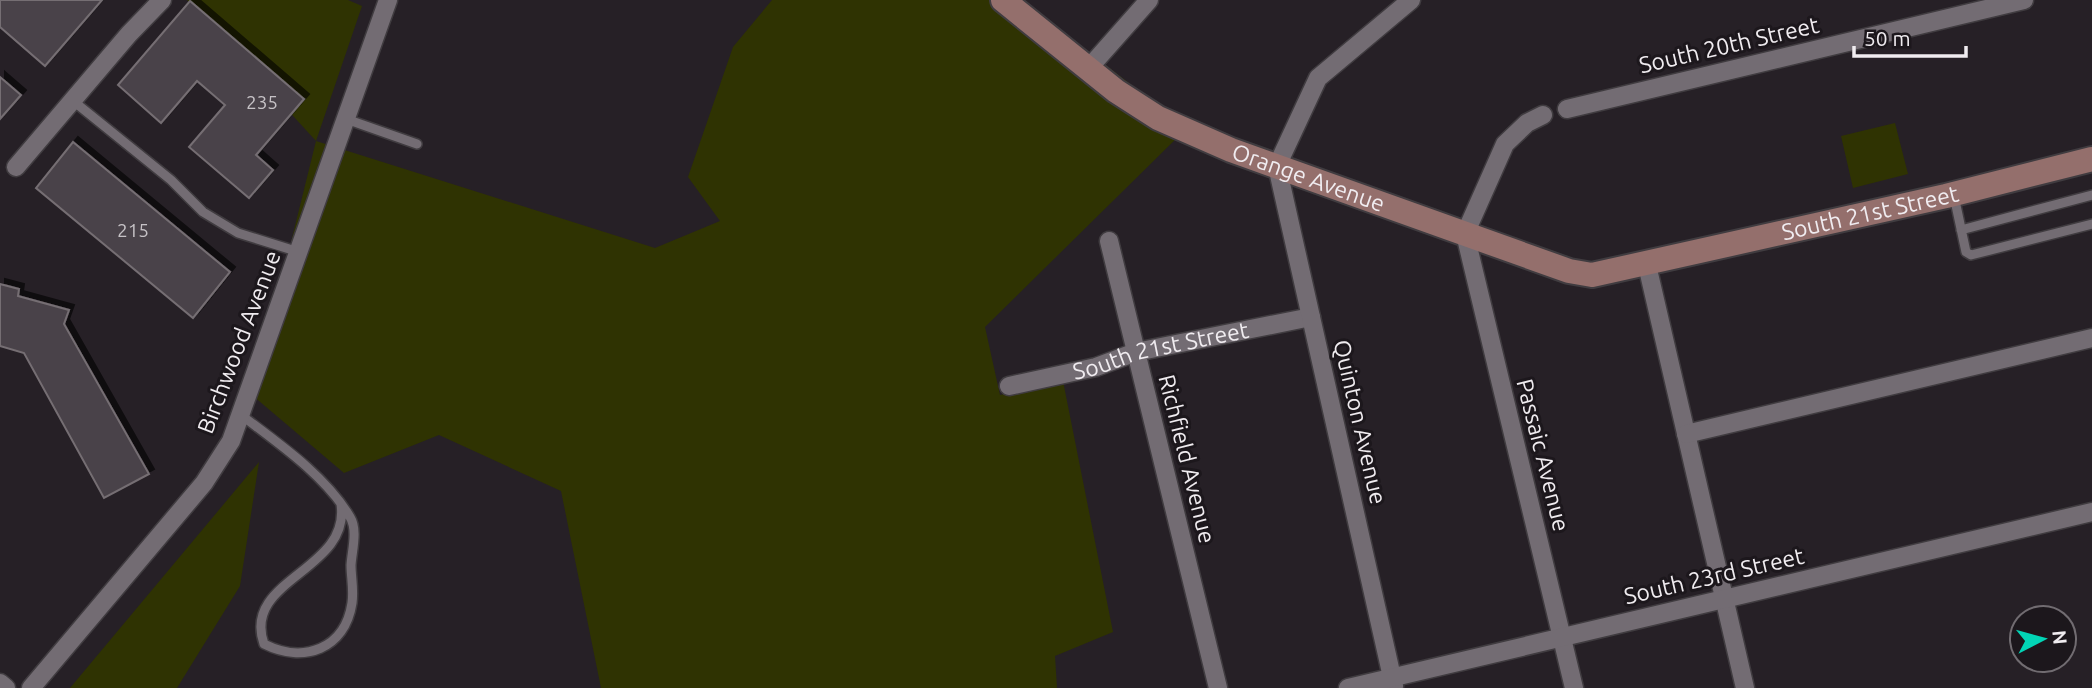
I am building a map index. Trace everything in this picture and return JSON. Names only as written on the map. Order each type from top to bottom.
[{"type":"street","points":[[16,167],[162,0]]},
{"type":"street","name":"Birchwood Avenue","points":[[30,688],[204,483],[231,441],[388,0]]},
{"type":"street","name":"Orange Avenue","points":[[1003,0],[1116,91],[1158,118],[1277,166],[1569,271],[1592,275],[1647,265]]},
{"type":"street","points":[[1088,69],[1149,0]]},
{"type":"street","points":[[1277,166],[1318,78],[1411,0]]},
{"type":"street","name":"South 20th Street","points":[[1567,109],[2024,0]]},
{"type":"street","points":[[1465,234],[1505,144],[1527,123],[1544,115]]},
{"type":"street","name":"South 21st Street","points":[[1647,265],[2092,159]]},
{"type":"street","name":"Quinton Avenue","points":[[1277,166],[1394,683]]},
{"type":"street","name":"Passaic Avenue","points":[[1465,234],[1574,688]]},
{"type":"street","name":"Richfield Avenue","points":[[1109,241],[1218,688]]},
{"type":"street","points":[[1647,265],[1745,688]]},
{"type":"street","name":"South 21st Street","points":[[1009,386],[1096,367],[1136,352],[1311,317]]},
{"type":"street","points":[[1686,434],[2092,338]]},
{"type":"street","name":"South 23rd Street","points":[[1348,688],[1394,683],[1562,638],[2092,512]]},
{"type":"street","points":[[0,683],[6,688]]},
{"type":"lane","points":[[72,100],[171,180],[203,212],[238,233],[299,252]]},
{"type":"lane","points":[[346,119],[417,145]]},
{"type":"lane","points":[[1953,194],[1966,252],[1971,254],[2092,224]]},
{"type":"lane","points":[[1961,230],[2092,195]]},
{"type":"lane","points":[[241,415],[295,458],[341,504],[352,520],[352,601],[347,623],[329,646],[306,654],[280,652],[264,644],[258,628],[261,614],[270,598],[316,561],[335,537],[343,516],[341,504]]},
{"type":"green space","points":[[187,0],[348,0],[362,6],[316,141]]},
{"type":"green space","points":[[772,0],[1022,0],[1187,128],[985,327],[1000,395],[1063,381],[1113,632],[1055,656],[1057,688],[601,688],[561,491],[439,435],[344,473],[253,396],[316,141],[655,248],[720,221],[688,177],[733,47]]},
{"type":"green space","points":[[1895,123],[1908,174],[1853,188],[1841,136]]},
{"type":"green space","points":[[259,462],[240,586],[177,688],[70,688]]},
{"type":"building","points":[[0,0],[102,0],[45,66],[0,27]]},
{"type":"building","points":[[190,1],[304,99],[256,155],[273,170],[249,198],[189,147],[225,105],[197,81],[161,123],[118,85]]},
{"type":"building","points":[[0,77],[21,95],[0,119]]},
{"type":"building","points":[[73,142],[230,272],[193,318],[36,188]]},
{"type":"building","points":[[0,284],[19,289],[18,296],[69,310],[64,324],[149,474],[104,498],[24,353],[0,346]]}]
